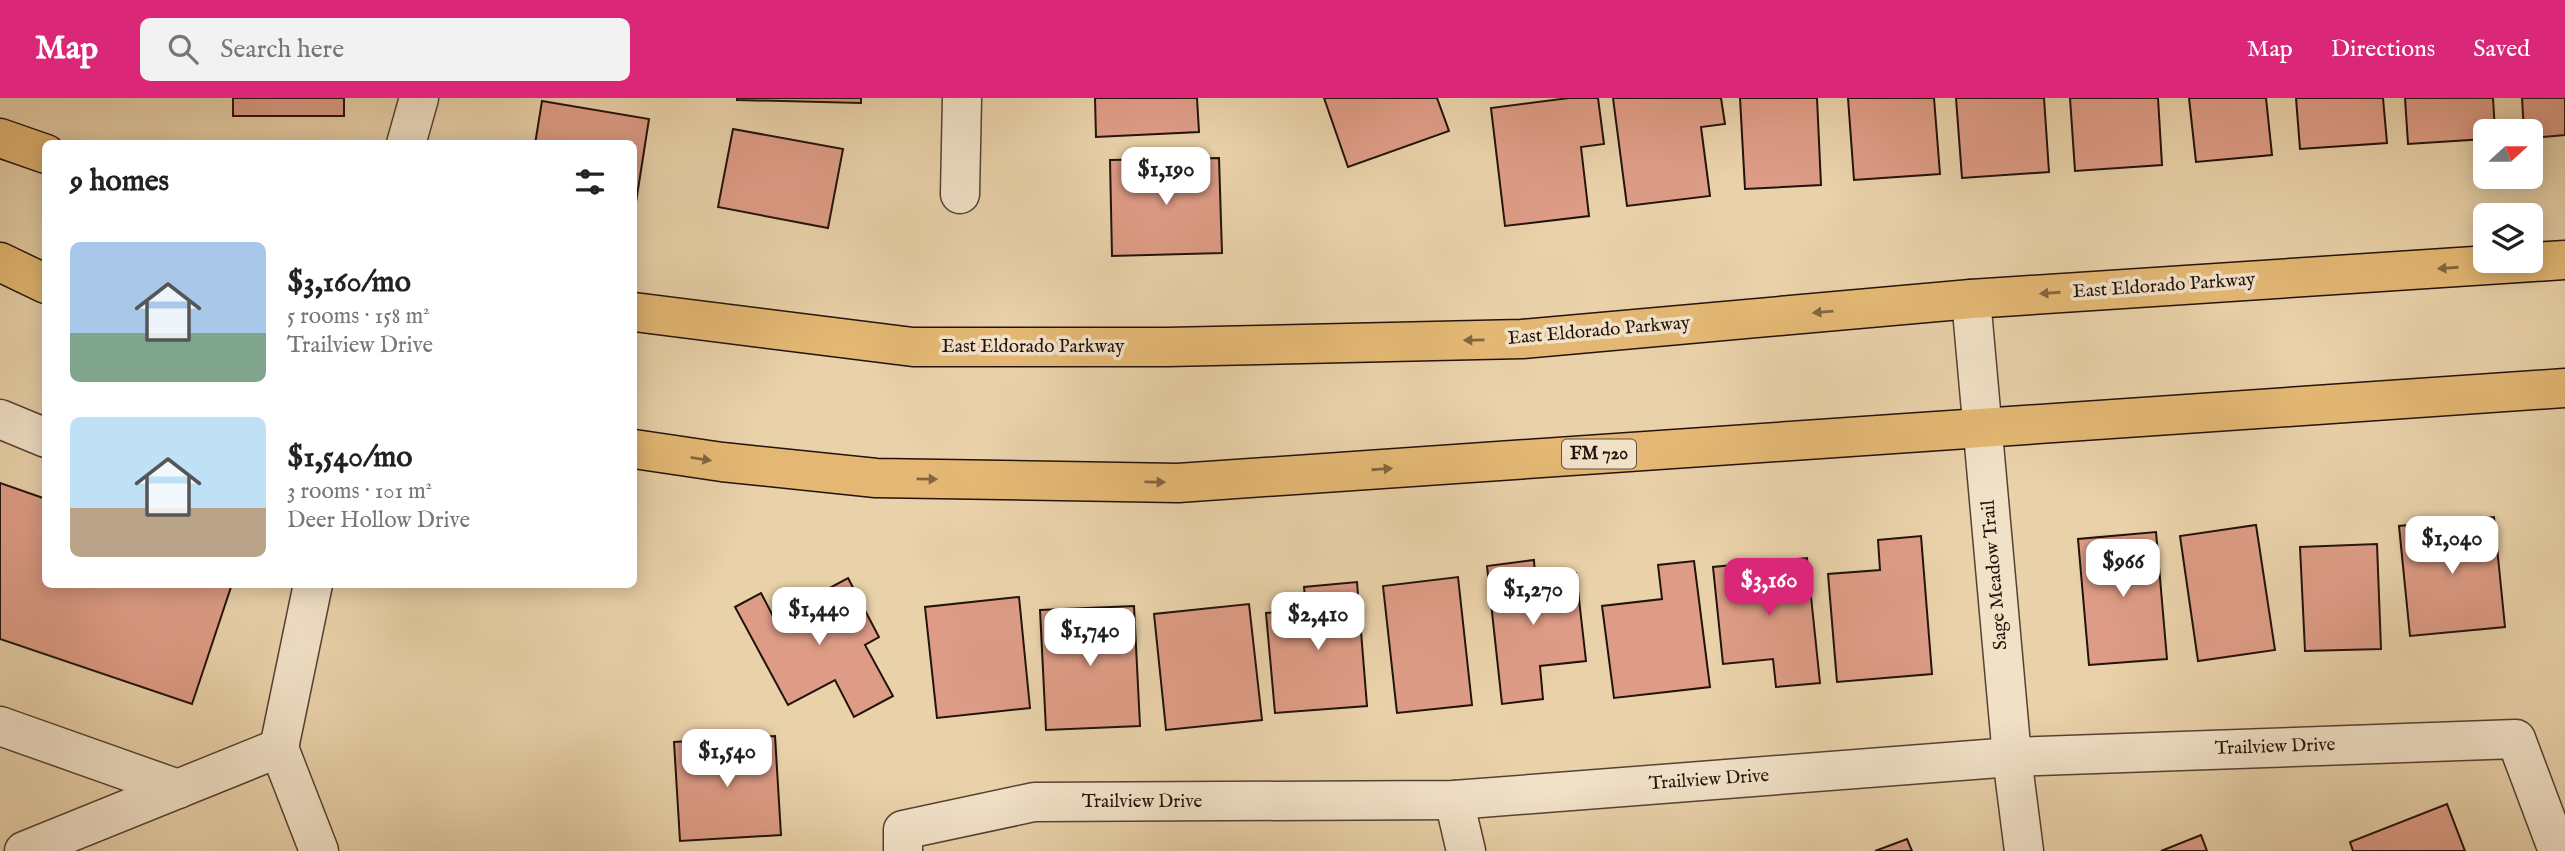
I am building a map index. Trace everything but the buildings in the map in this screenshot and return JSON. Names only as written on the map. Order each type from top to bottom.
[{"type":"main road","points":[[0,138],[42,153]]},
{"type":"main road","name":"East Eldorado Parkway","points":[[637,312],[913,347],[1167,347],[1522,339],[1970,299],[2565,260]]},
{"type":"main road","points":[[0,262],[42,282]]},
{"type":"main road","name":"FM 720","points":[[637,449],[722,462],[876,478],[1178,483],[2565,388]]},
{"type":"street","points":[[407,140],[419,98]]},
{"type":"street","points":[[960,194],[962,98]]},
{"type":"street","name":"Sage Meadow Trail","points":[[1970,299],[2012,757],[2024,851]]},
{"type":"street","points":[[0,419],[42,436]]},
{"type":"street","points":[[312,588],[279,748],[319,851]]},
{"type":"street","points":[[0,726],[178,789]]},
{"type":"street","name":"Trailview Drive","points":[[903,840],[1034,802],[1454,800],[2012,757],[2516,739],[2558,851]]},
{"type":"street","points":[[24,851],[279,748]]},
{"type":"street","points":[[1454,800],[1466,851]]}]
